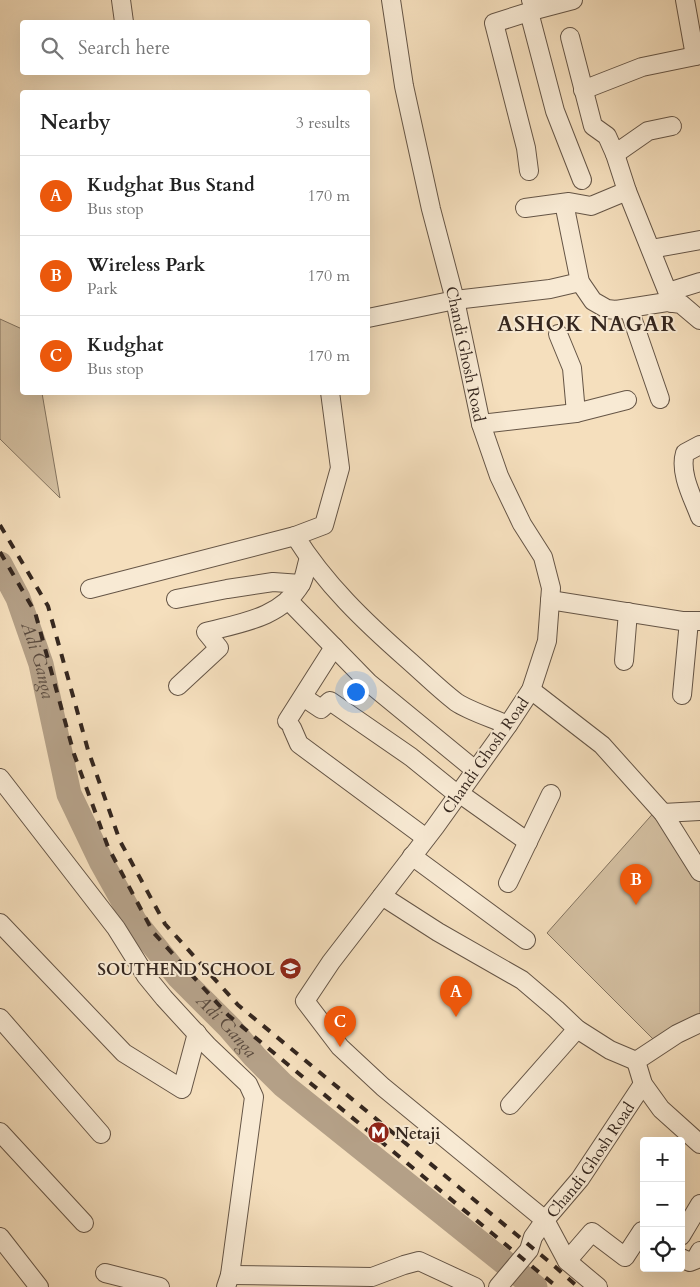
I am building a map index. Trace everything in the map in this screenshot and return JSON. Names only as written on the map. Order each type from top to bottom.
[{"type":"street","points":[[121,0],[124,20]]},
{"type":"street","name":"Chandi Ghosh Road","points":[[390,0],[404,86],[431,209],[455,300],[481,424],[498,476],[522,524],[543,556],[551,588],[547,640],[531,690],[508,725],[426,838],[330,962],[305,1000],[340,1047],[383,1087],[545,1220],[580,1179],[643,1084]]},
{"type":"street","points":[[529,171],[526,148],[494,23],[532,7],[572,0]]},
{"type":"street","points":[[583,90],[642,67],[698,56],[685,0]]},
{"type":"street","points":[[532,7],[555,111],[582,180]]},
{"type":"street","points":[[570,37],[593,126],[607,136],[670,297],[700,320]]},
{"type":"street","points":[[615,154],[648,131],[672,126]]},
{"type":"street","points":[[525,208],[569,202],[591,206],[627,191]]},
{"type":"street","points":[[564,203],[580,282],[593,301],[600,306],[607,309],[629,309],[667,302],[670,297],[700,282]]},
{"type":"street","points":[[651,249],[700,240]]},
{"type":"street","points":[[370,318],[455,300],[550,290],[580,282]]},
{"type":"street","points":[[629,309],[660,398]]},
{"type":"street","points":[[558,334],[572,368],[576,413]]},
{"type":"street","points":[[90,589],[295,536],[324,525],[340,468],[330,395]]},
{"type":"street","points":[[481,424],[576,413],[627,400]]},
{"type":"street","points":[[700,445],[685,453],[683,461],[684,472],[700,517]]},
{"type":"street","points":[[295,536],[309,558],[332,587],[369,626],[457,703],[508,725]]},
{"type":"street","points":[[178,686],[219,648],[206,632],[265,616],[284,606],[301,584],[309,558]]},
{"type":"street","points":[[176,599],[273,582],[301,584]]},
{"type":"street","points":[[288,600],[369,683],[475,770]]},
{"type":"street","points":[[550,600],[694,621],[682,695]]},
{"type":"street","points":[[624,661],[628,612]]},
{"type":"street","points":[[334,647],[303,697],[290,724],[299,744],[426,838]]},
{"type":"street","points":[[531,690],[602,745],[663,813],[700,872]]},
{"type":"street","points":[[303,697],[321,709],[330,701],[410,757],[458,794],[528,842]]},
{"type":"street","points":[[0,778],[111,921],[146,976],[197,1033],[248,1084],[254,1097],[228,1281],[340,1276],[377,1279],[404,1265],[419,1262],[475,1287]]},
{"type":"street","points":[[508,883],[552,794]]},
{"type":"street","points":[[663,813],[700,811]]},
{"type":"street","points":[[412,856],[526,940]]},
{"type":"street","points":[[382,896],[438,932],[522,980],[578,1029],[610,1050],[636,1061],[677,1034],[700,1023]]},
{"type":"street","points":[[0,923],[124,1053],[182,1089],[197,1033]]},
{"type":"street","points":[[0,1018],[101,1134]]},
{"type":"street","points":[[510,1105],[578,1029]]},
{"type":"street","name":"Chandi Ghosh Road","points":[[636,1061],[643,1084],[661,1109],[700,1144]]},
{"type":"street","points":[[0,1132],[84,1223]]},
{"type":"street","points":[[685,1229],[700,1204]]},
{"type":"street","points":[[498,1286],[529,1250],[533,1237],[545,1220],[567,1261],[598,1287]]},
{"type":"street","points":[[567,1261],[592,1232],[625,1257],[640,1233]]},
{"type":"street","points":[[0,1237],[38,1287]]},
{"type":"street","points":[[685,1260],[690,1262],[695,1260],[700,1251]]},
{"type":"street","points":[[105,1273],[160,1287]]},
{"type":"shaded area","points":[[0,319],[20,328],[20,395],[42,395],[60,498],[0,439]]},
{"type":"shaded area","points":[[657,809],[700,877],[700,1019],[655,1041],[547,933]]},
{"type":"waterway","name":"Adi Ganga","points":[[0,564],[18,598],[41,664],[69,794],[102,863],[135,922],[179,977],[283,1085],[535,1287]]},
{"type":"railway","points":[[0,525],[48,606],[88,750],[120,841],[165,924],[238,1005],[578,1287]]},
{"type":"railway","points":[[0,552],[35,612],[74,754],[108,847],[153,932],[228,1015],[557,1287]]},
{"type":"place","name":"Wireless Park","points":[[636,905]]},
{"type":"place","name":"SOUTHEND SCHOOL","points":[[291,969]]},
{"type":"place","name":"Kudghat Bus Stand","points":[[456,1017]]},
{"type":"place","name":"Kudghat","points":[[340,1047]]},
{"type":"place","name":"Netaji","points":[[379,1133]]},
{"type":"district","name":"ASHOK NAGAR","points":[[587,324]]}]
